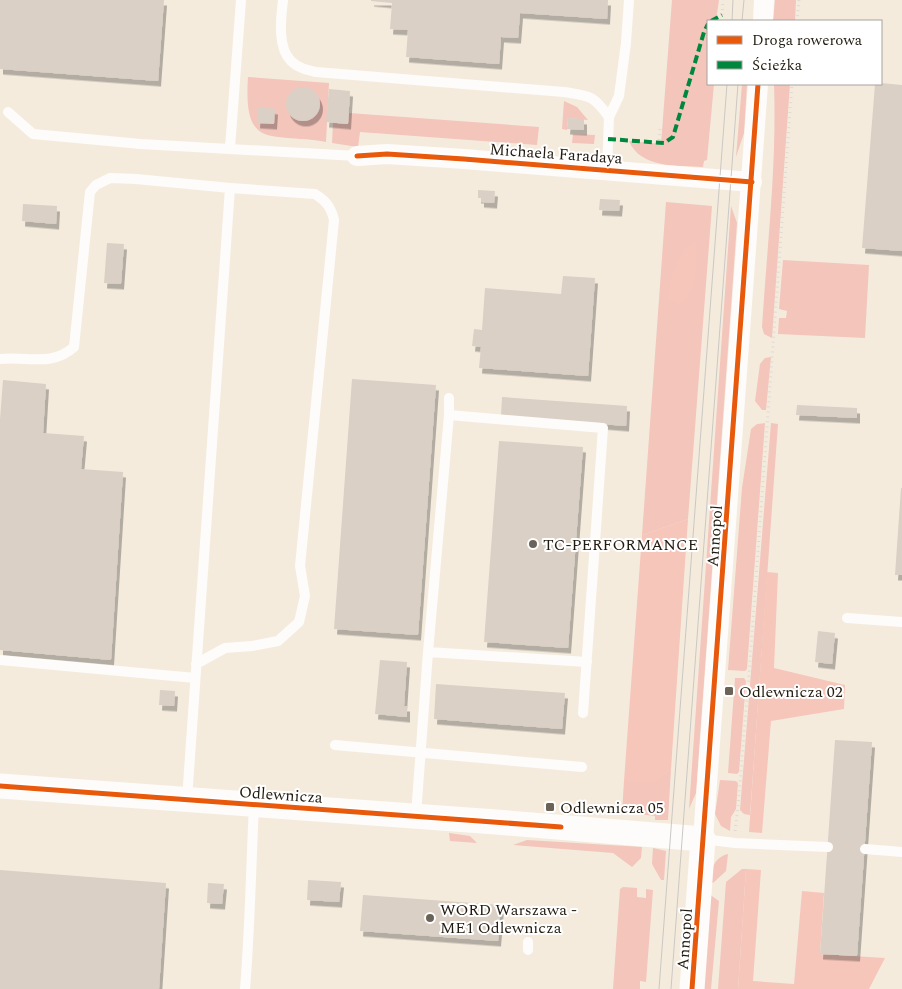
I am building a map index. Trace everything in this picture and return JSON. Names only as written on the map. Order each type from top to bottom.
[{"type":"street","points":[[763,20],[764,0]]},
{"type":"street","name":"Annopol","points":[[692,989],[758,85]]},
{"type":"street","name":"Michaela Faradaya","points":[[357,156],[397,155],[752,182]]},
{"type":"street","name":"Odlewnicza","points":[[0,786],[704,839]]},
{"type":"lane","points":[[230,148],[241,0]]},
{"type":"lane","points":[[283,0],[281,22],[283,43],[287,56],[300,67],[316,72],[574,93],[593,98],[609,117]]},
{"type":"lane","points":[[607,170],[609,117],[619,96],[629,0]]},
{"type":"lane","points":[[8,112],[33,134],[141,144],[357,156]]},
{"type":"lane","points":[[0,359],[55,359],[66,354],[74,347],[90,192],[96,185],[110,178],[315,194],[324,200],[331,209],[334,220],[300,566],[305,596],[299,622],[278,641],[252,646],[225,648],[196,664]]},
{"type":"lane","points":[[187,800],[230,188]]},
{"type":"lane","points":[[416,816],[449,398]]},
{"type":"lane","points":[[449,415],[603,428],[584,713]]},
{"type":"lane","points":[[847,618],[902,622]]},
{"type":"lane","points":[[428,652],[587,662]]},
{"type":"lane","points":[[0,660],[195,678]]},
{"type":"lane","points":[[335,745],[582,767]]},
{"type":"lane","points":[[245,989],[249,947],[249,899],[254,805]]},
{"type":"lane","points":[[704,839],[734,843],[828,846]]},
{"type":"lane","points":[[865,849],[902,852]]},
{"type":"path","points":[[722,15],[724,0]]},
{"type":"path","points":[[797,20],[799,0]]},
{"type":"path","points":[[735,831],[792,85]]},
{"type":"path","points":[[659,140],[660,128]]},
{"type":"shaded area","points":[[672,0],[719,0],[716,20],[707,20],[707,85],[714,85],[707,160],[704,161],[703,167],[661,164],[642,157],[629,141],[661,144]]},
{"type":"shaded area","points":[[775,0],[796,0],[795,20],[773,20]]},
{"type":"shaded area","points":[[248,77],[329,83],[326,142],[276,137],[264,134],[256,128],[250,117]]},
{"type":"shaded area","points":[[742,85],[747,85],[744,133],[736,157]]},
{"type":"shaded area","points":[[774,85],[790,85],[772,338],[764,334],[762,327],[773,175]]},
{"type":"shaded area","points":[[564,101],[577,107],[588,120],[568,118],[567,130],[562,129]]},
{"type":"shaded area","points":[[349,113],[539,127],[537,145],[360,132],[358,147],[332,143],[333,123],[348,124]]},
{"type":"shaded area","points":[[573,134],[595,135],[594,144],[572,143]]},
{"type":"shaded area","points":[[666,202],[712,206],[688,519],[642,535]]},
{"type":"shaded area","points":[[731,206],[737,223],[696,793],[689,809]]},
{"type":"shaded area","points":[[696,242],[694,285],[691,293],[679,304],[667,298],[673,272],[684,249]]},
{"type":"shaded area","points":[[783,260],[869,265],[865,338],[778,334],[779,318],[786,318],[787,311],[779,309]]},
{"type":"shaded area","points":[[771,357],[766,410],[762,410],[755,401],[760,364],[765,358]]},
{"type":"shaded area","points":[[765,423],[747,669],[745,671],[728,670],[742,488],[751,429],[757,424]]},
{"type":"shaded area","points":[[771,423],[778,424],[750,815],[744,814],[740,810]]},
{"type":"shaded area","points":[[688,519],[671,769],[655,782],[624,781],[642,535]]},
{"type":"shaded area","points":[[767,572],[778,573],[774,668],[845,685],[844,709],[771,721],[762,833],[749,832]]},
{"type":"shaded area","points":[[735,678],[744,678],[746,681],[739,772],[737,774],[728,773]]},
{"type":"shaded area","points":[[671,769],[668,820],[655,820],[655,816],[622,812],[624,781],[655,781]]},
{"type":"shaded area","points":[[720,780],[736,781],[738,783],[736,809],[731,817],[730,831],[721,826],[715,814]]},
{"type":"shaded area","points":[[449,833],[470,836],[477,843],[450,841]]},
{"type":"shaded area","points":[[527,840],[642,847],[641,858],[632,867],[613,853],[513,845]]},
{"type":"shaded area","points":[[653,848],[666,851],[664,880],[661,880],[652,864]]},
{"type":"shaded area","points":[[728,854],[726,871],[713,883],[710,882],[716,861]]},
{"type":"shaded area","points":[[742,869],[746,869],[738,989],[718,989],[726,882]]},
{"type":"shaded area","points":[[746,869],[761,870],[753,981],[794,984],[802,891],[824,893],[820,954],[885,958],[869,989],[738,989]]},
{"type":"shaded area","points":[[623,887],[637,888],[637,897],[646,898],[646,889],[653,890],[646,982],[640,981],[640,989],[613,989],[620,889]]},
{"type":"shaded area","points":[[709,894],[719,901],[711,989],[702,989]]},
{"type":"building","points":[[0,0],[164,0],[158,81],[0,69]]},
{"type":"building","points":[[371,0],[608,0],[607,19],[520,13],[518,38],[501,37],[499,64],[406,57],[408,30],[390,29],[392,3]]},
{"type":"building","points":[[882,83],[902,85],[902,251],[862,248],[875,85],[882,85]]},
{"type":"building","points":[[303,87],[315,92],[320,104],[315,116],[303,121],[291,116],[286,104],[291,92]]},
{"type":"building","points":[[329,89],[350,91],[348,124],[326,122]]},
{"type":"building","points":[[258,107],[275,109],[274,124],[257,123]]},
{"type":"building","points":[[568,118],[584,119],[584,130],[567,129]]},
{"type":"building","points":[[478,190],[495,191],[494,203],[481,202],[481,198],[478,198]]},
{"type":"building","points":[[600,199],[620,200],[619,211],[599,210]]},
{"type":"building","points":[[23,204],[57,206],[56,224],[22,221]]},
{"type":"building","points":[[107,243],[124,244],[121,284],[104,283]]},
{"type":"building","points":[[563,276],[595,278],[588,376],[479,368],[481,347],[472,346],[474,329],[482,330],[485,288],[561,294]]},
{"type":"building","points":[[352,379],[436,385],[418,635],[334,629]]},
{"type":"building","points":[[3,380],[46,384],[43,433],[84,436],[81,469],[123,472],[111,660],[0,650],[0,419]]},
{"type":"building","points":[[502,397],[627,406],[626,426],[501,416]]},
{"type":"building","points":[[797,405],[857,408],[857,418],[796,415]]},
{"type":"building","name":"TC-PERFORMANCE","points":[[499,441],[583,447],[568,648],[484,642]]},
{"type":"building","points":[[901,488],[902,575],[895,575]]},
{"type":"building","points":[[818,631],[835,633],[832,664],[815,662]]},
{"type":"building","points":[[380,660],[407,662],[404,706],[407,706],[407,717],[375,714]]},
{"type":"building","points":[[436,684],[565,693],[562,729],[434,719]]},
{"type":"building","points":[[160,690],[175,691],[174,706],[159,705]]},
{"type":"building","points":[[835,740],[872,742],[857,956],[820,954]]},
{"type":"building","points":[[0,870],[166,883],[159,989],[0,989]]},
{"type":"building","points":[[308,880],[341,882],[339,902],[307,900]]},
{"type":"building","points":[[208,883],[224,884],[222,904],[207,903]]},
{"type":"building","name":"WORD Warszawa - ME1 Odlewnicza","points":[[363,895],[501,905],[498,941],[360,931]]},
{"type":"tram line","points":[[732,20],[733,0]]},
{"type":"tram line","points":[[742,20],[744,0]]},
{"type":"tram line","points":[[659,989],[727,85]]},
{"type":"tram line","points":[[671,989],[738,85]]},
{"type":"marked path","points":[[713,20],[722,15]]},
{"type":"marked path","points":[[608,139],[664,143],[673,137],[707,26]]},
{"type":"cycle path","points":[[692,989],[758,85]]},
{"type":"cycle path","points":[[357,156],[387,154],[464,159],[752,182]]},
{"type":"cycle path","points":[[0,786],[561,827]]},
{"type":"place","name":"TC-PERFORMANCE","points":[[533,544]]},
{"type":"place","name":"Odlewnicza 02","points":[[729,691]]},
{"type":"place","name":"Odlewnicza 05","points":[[550,807]]},
{"type":"place","name":"WORD Warszawa - ME1 Odlewnicza","points":[[430,918]]}]
